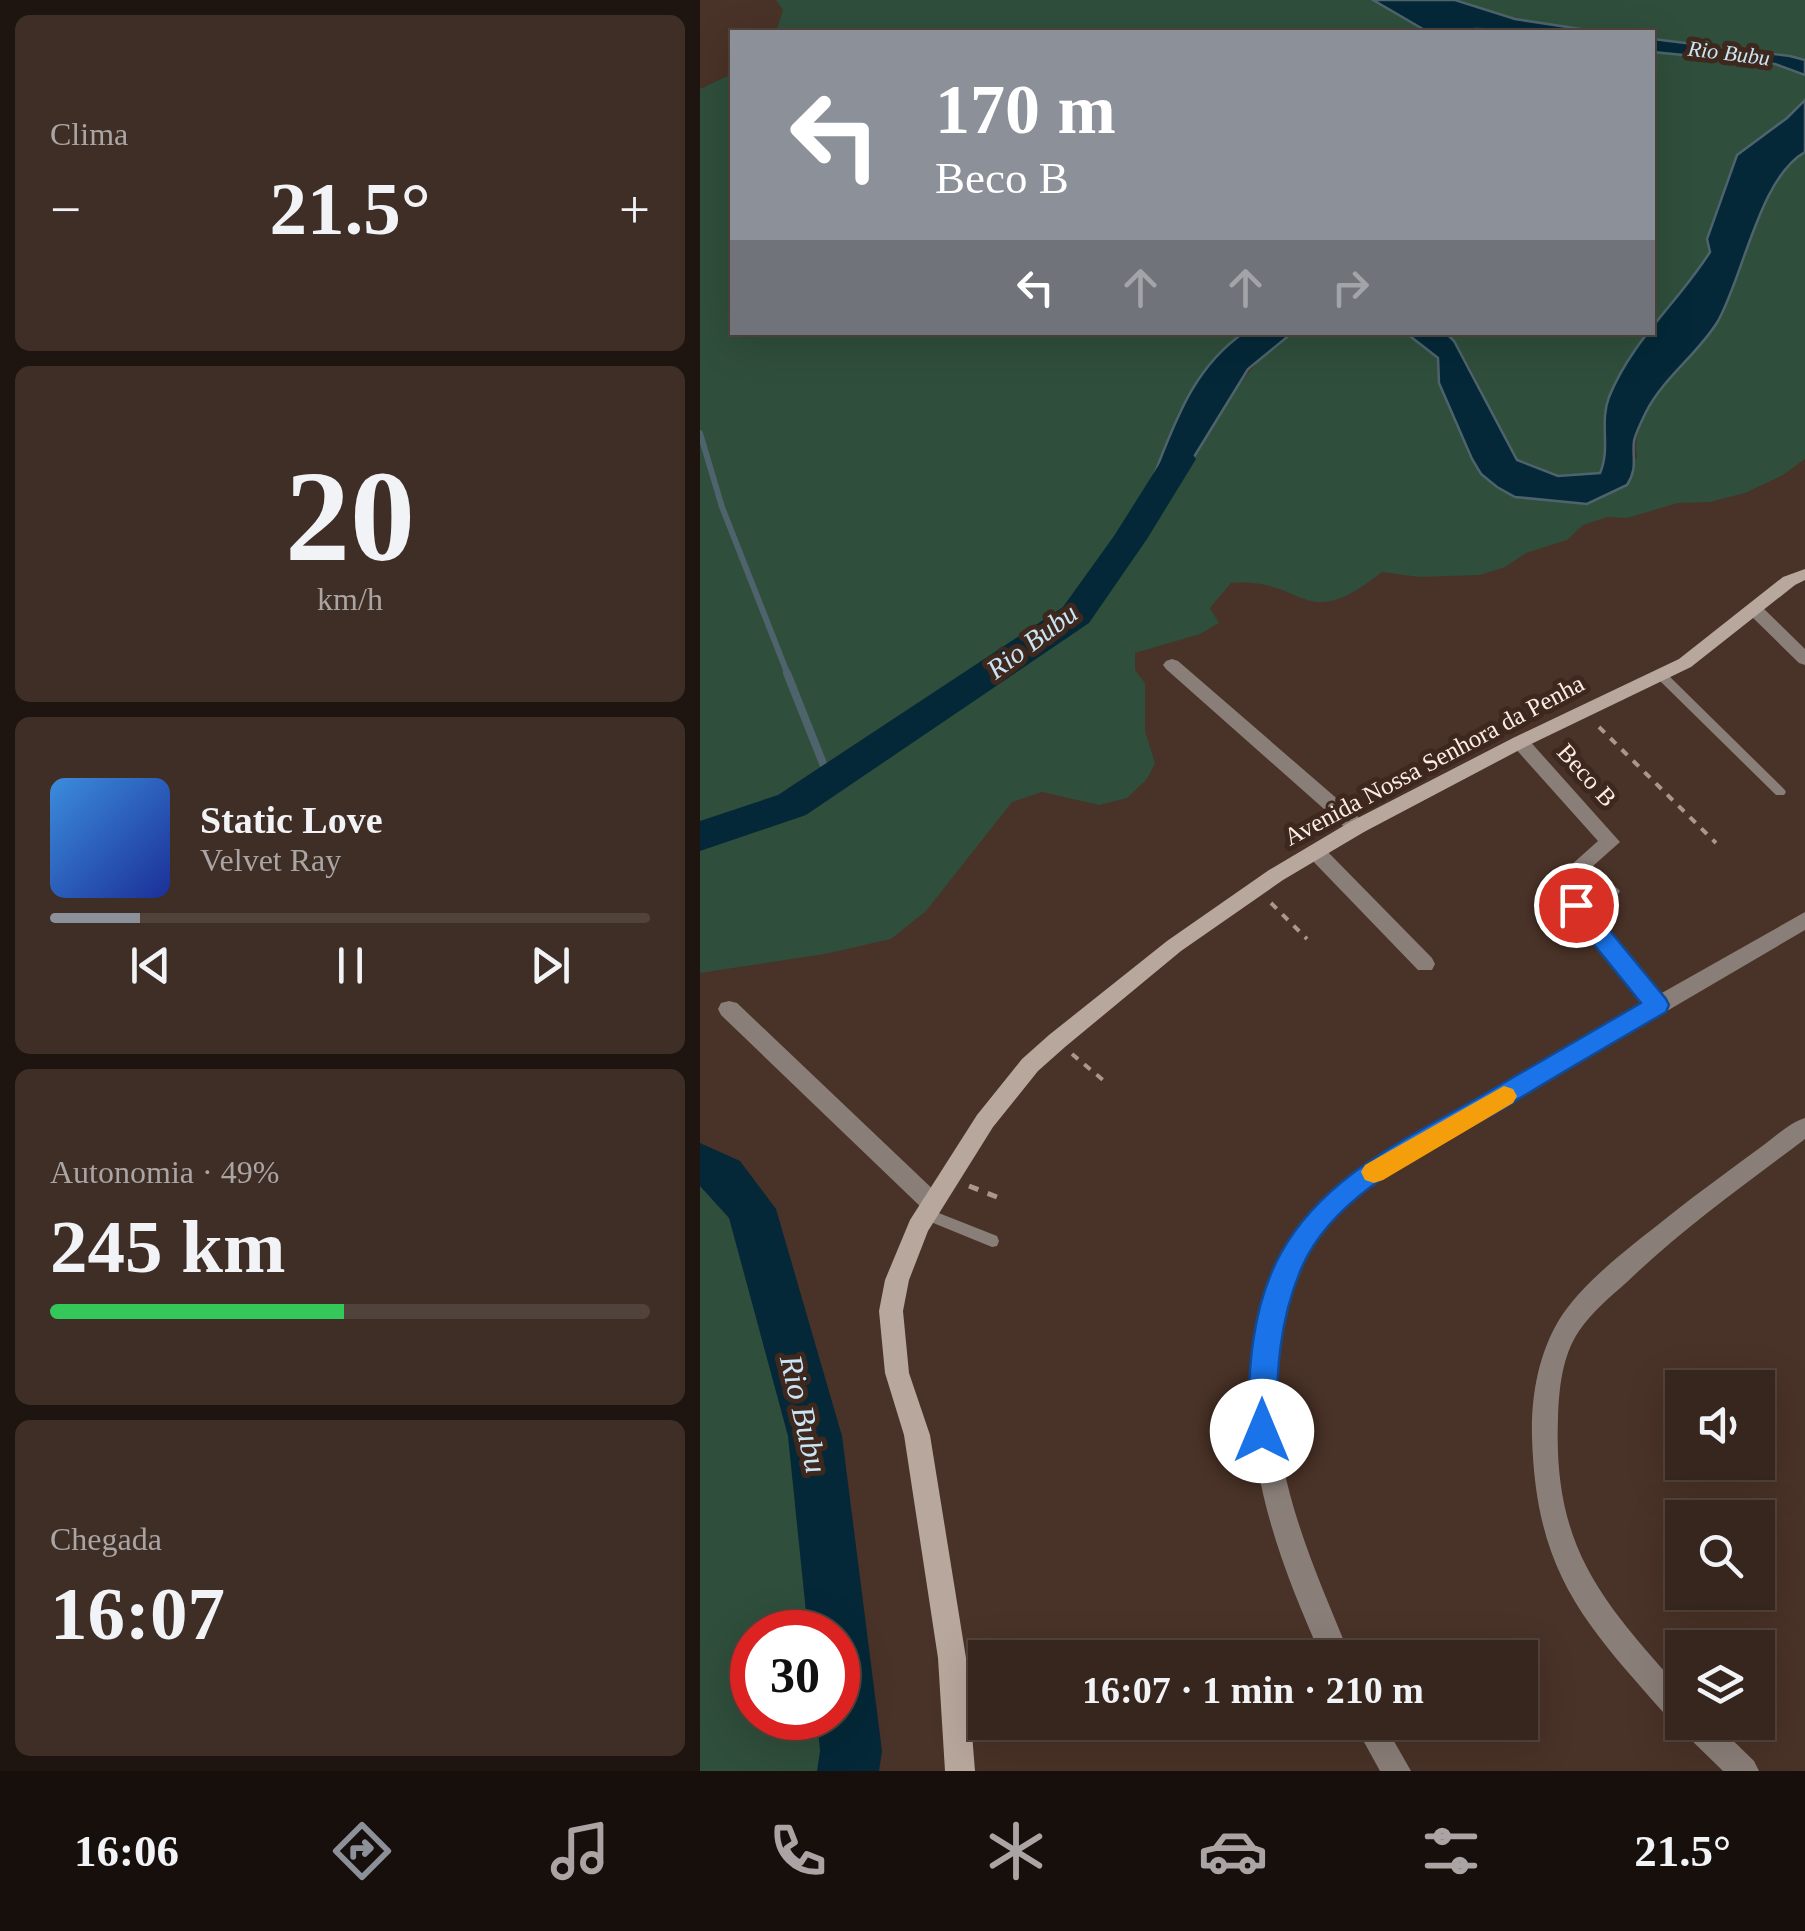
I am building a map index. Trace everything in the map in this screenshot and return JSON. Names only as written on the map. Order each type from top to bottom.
[{"type":"street","name":"Avenida Nossa Senhora da Penha","points":[[960,1771],[952,1658],[920,1453],[892,1343],[891,1312],[897,1280],[929,1209],[953,1179],[1007,1092],[1057,1041],[1174,946],[1314,851],[1520,742],[1697,656],[1754,608],[1805,574]]},
{"type":"street","points":[[1754,608],[1805,660]]},
{"type":"street","points":[[1172,665],[1357,827]]},
{"type":"street","name":"Beco B","points":[[1520,742],[1610,842],[1580,866],[1610,890],[1576,905],[1657,1005]]},
{"type":"street","points":[[1314,851],[1425,964]]},
{"type":"street","points":[[1329,1640],[1276,1504],[1262,1431],[1262,1361],[1290,1262],[1311,1229],[1337,1201],[1381,1167],[1805,920]]},
{"type":"street","points":[[729,1010],[929,1209]]},
{"type":"street","points":[[1665,1693],[1595,1614],[1563,1559],[1551,1521],[1545,1463],[1549,1380],[1566,1329],[1591,1300],[1650,1243],[1805,1127]]},
{"type":"street","points":[[1378,1740],[1396,1771]]},
{"type":"street","points":[[1711,1740],[1744,1771]]},
{"type":"lane","points":[[1661,674],[1780,792]]},
{"type":"lane","points":[[929,1209],[992,1241]]},
{"type":"path","name":"Beco B","points":[[1587,716],[1716,843]]},
{"type":"path","points":[[1281,912],[1307,939]]},
{"type":"path","points":[[1057,1041],[1102,1080]]},
{"type":"path","points":[[953,1179],[1002,1198]]},
{"type":"green space","points":[[776,0],[1373,0],[1425,30],[777,30],[783,10]]},
{"type":"green space","points":[[1455,0],[1805,0],[1805,60],[1770,51],[1655,39],[1655,30],[1602,30],[1503,15]]},
{"type":"green space","points":[[1655,52],[1775,64],[1805,75],[1805,100],[1737,155],[1707,239],[1710,252],[1655,325]]},
{"type":"green space","points":[[730,75],[730,335],[1242,335],[1225,348],[1195,386],[1145,497],[1175,492],[1195,453],[1246,376],[1281,339],[1290,335],[1410,335],[1438,358],[1443,395],[1481,474],[1553,502],[1637,458],[1637,438],[1652,402],[1717,322],[1764,204],[1789,164],[1805,152],[1805,459],[1783,475],[1745,493],[1710,502],[1678,503],[1627,518],[1607,517],[1583,525],[1567,540],[1526,553],[1505,567],[1480,575],[1419,577],[1382,572],[1356,591],[1319,602],[1256,583],[1231,583],[1210,608],[1219,623],[1200,634],[1135,653],[1135,670],[1145,683],[1145,731],[1155,763],[1147,779],[1127,798],[1099,805],[1042,792],[1012,802],[926,911],[891,939],[825,954],[700,973],[700,89]]},
{"type":"green space","points":[[1447,335],[1647,335],[1608,399],[1600,473],[1558,476],[1516,460],[1467,362]]},
{"type":"green space","points":[[700,1172],[735,1200],[763,1210],[770,1222],[771,1259],[786,1287],[791,1324],[842,1503],[852,1610],[730,1610],[730,1740],[849,1740],[841,1771],[700,1771]]},
{"type":"water","points":[[1373,0],[1455,0],[1515,19],[1587,30],[1476,29],[1425,30]]},
{"type":"water","points":[[1655,39],[1790,56],[1805,60],[1805,75],[1775,64],[1655,52]]},
{"type":"water","points":[[1805,100],[1805,152],[1776,182],[1718,321],[1646,412],[1634,441],[1634,468],[1627,485],[1587,504],[1515,497],[1481,474],[1439,383],[1438,358],[1409,335],[1448,335],[1454,341],[1517,460],[1558,476],[1600,473],[1605,454],[1605,416],[1619,377],[1646,335],[1655,335],[1655,324],[1710,252],[1707,239],[1737,155]]},
{"type":"water","points":[[1241,335],[1290,335],[1248,369],[1165,504],[1150,506],[1145,497],[1183,406],[1225,348]]},
{"type":"waterway","points":[[700,433],[722,507],[788,675]]},
{"type":"waterway","name":"Rio Bubu","points":[[700,836],[792,805],[1076,615],[1130,539],[1179,459]]},
{"type":"waterway","points":[[787,673],[830,781]]},
{"type":"waterway","name":"Rio Bubu","points":[[700,1163],[723,1175],[751,1209],[815,1436],[835,1610]]},
{"type":"waterway","name":"Rio Bubu","points":[[848,1771],[850,1740]]},
{"type":"slow traffic","points":[[1374,1172],[1504,1096]]},
{"type":"route","points":[[1262,1431],[1262,1361],[1275,1306],[1290,1262],[1311,1229],[1337,1201],[1381,1167],[1657,1005],[1576,905]]}]
